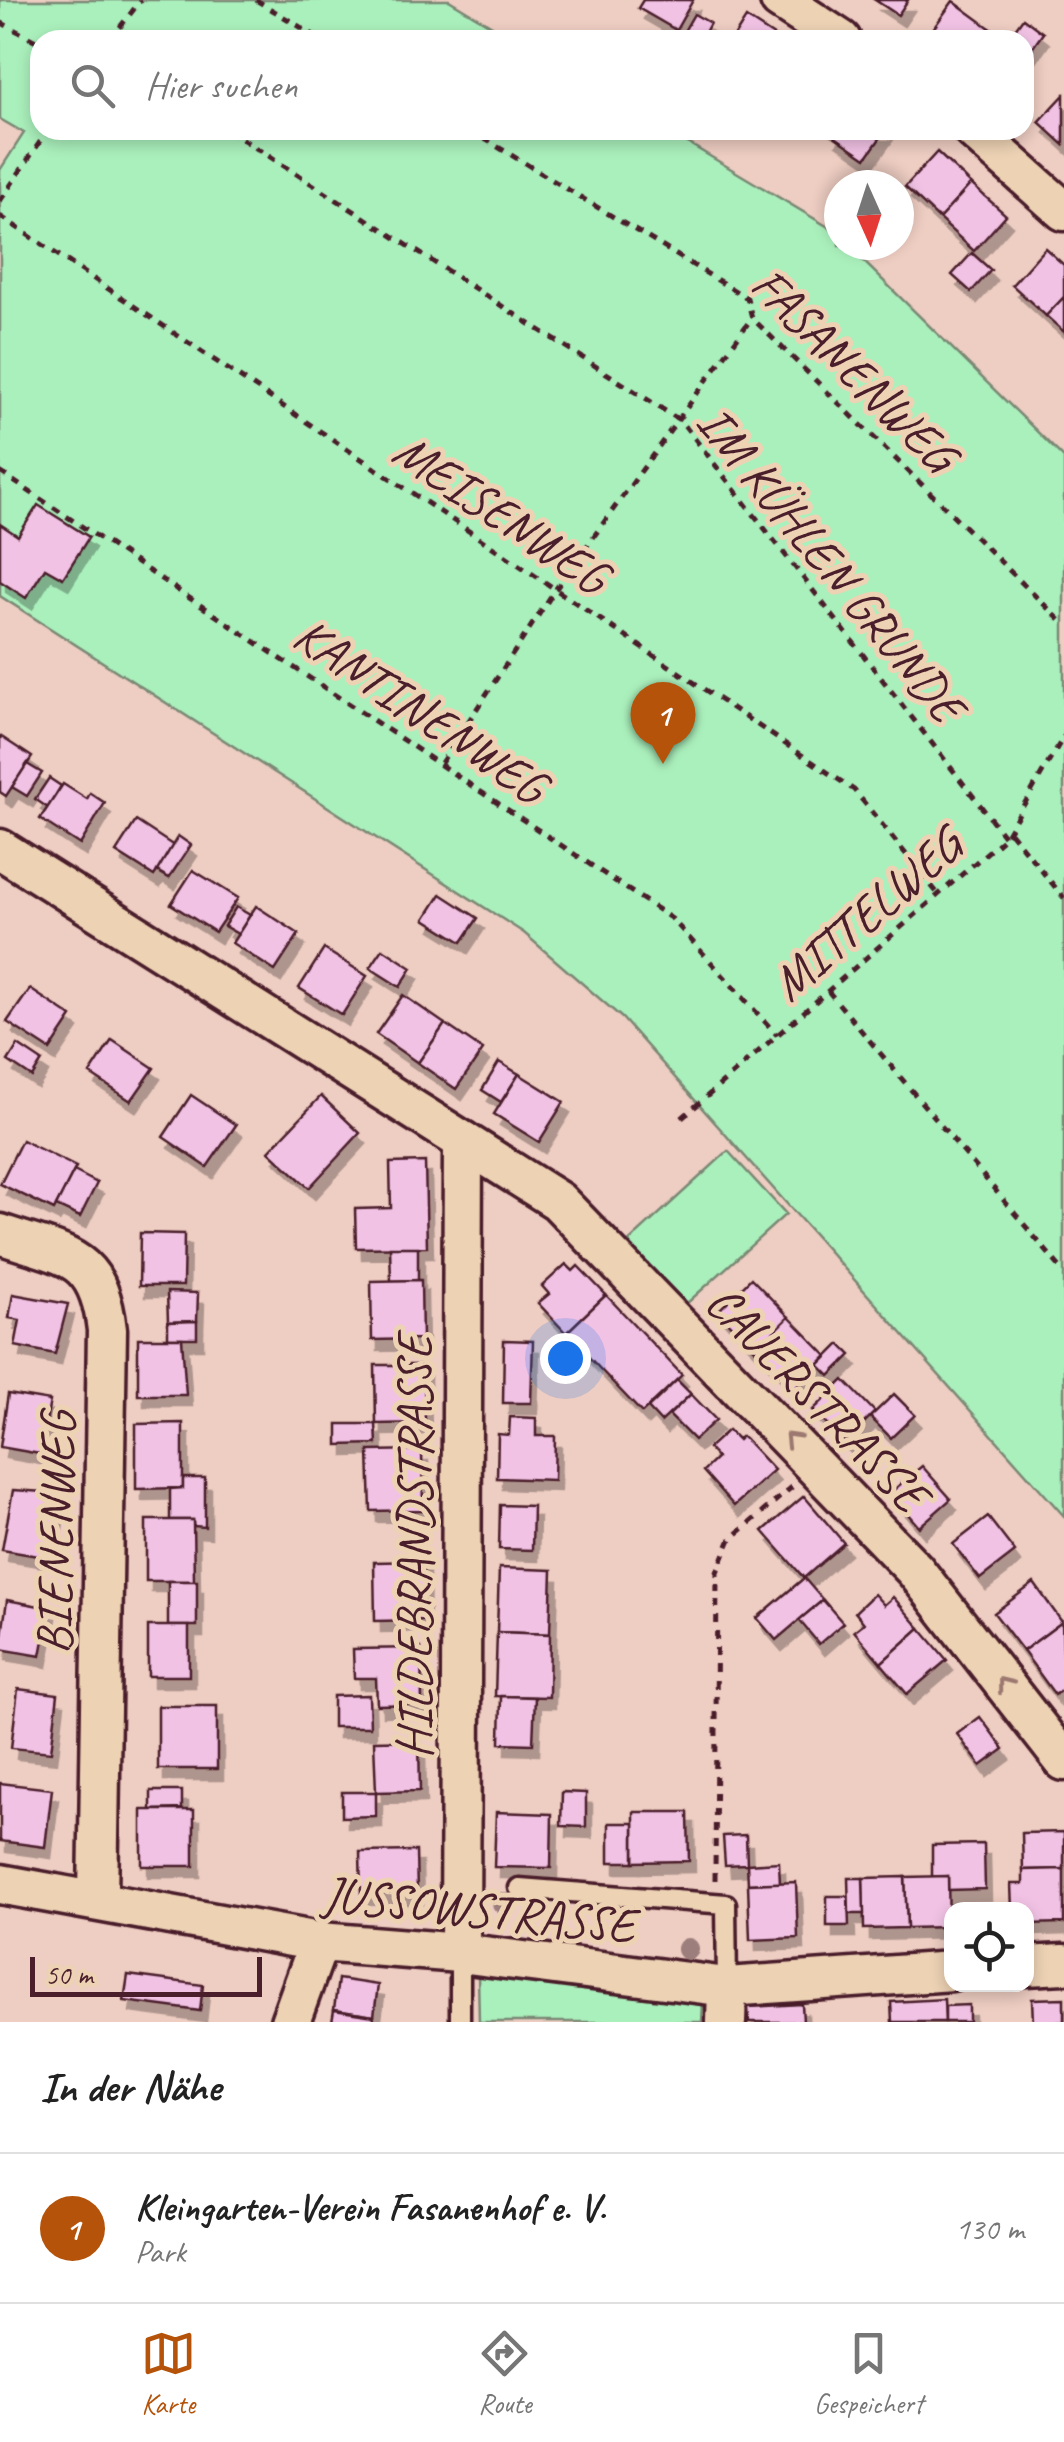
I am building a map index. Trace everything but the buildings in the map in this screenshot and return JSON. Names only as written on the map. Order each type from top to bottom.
[{"type":"street","points":[[780,0],[826,30]]},
{"type":"street","points":[[984,140],[1064,211]]},
{"type":"street","name":"CAUERSTRASSE","points":[[0,849],[558,1201],[817,1465],[914,1570],[1064,1761]]},
{"type":"street","name":"HILDEBRANDSTRASSE","points":[[460,1953],[464,1141]]},
{"type":"street","name":"BIENENWEG","points":[[0,1234],[86,1267],[103,1292],[107,1330],[98,1898]]},
{"type":"street","name":"JUSSOWSTRASSE","points":[[0,1884],[98,1898],[319,1942],[460,1953],[726,2004],[944,1973]]},
{"type":"street","points":[[290,2022],[319,1942]]},
{"type":"street","points":[[1034,1966],[1064,1964]]},
{"type":"lane","points":[[519,1888],[726,1904],[726,2004]]},
{"type":"lane","points":[[460,1953],[460,2022]]},
{"type":"path","points":[[118,30],[141,0]]},
{"type":"path","points":[[256,0],[306,30]]},
{"type":"path","points":[[0,22],[30,38]]},
{"type":"path","points":[[0,201],[41,140]]},
{"type":"path","name":"IM KÜHLEN GRUNDE","points":[[244,140],[680,421],[1008,835],[1064,898]]},
{"type":"path","name":"FASANENWEG","points":[[486,140],[747,298],[752,318],[1064,624]]},
{"type":"path","name":"MEISENWEG","points":[[0,216],[854,790],[939,895]]},
{"type":"path","points":[[441,763],[555,590],[752,318]]},
{"type":"path","name":"KANTINENWEG","points":[[0,472],[672,919],[777,1036]]},
{"type":"path","name":"MITTELWEG","points":[[682,1118],[1008,835],[1064,736]]},
{"type":"path","points":[[828,991],[1064,1272]]},
{"type":"path","points":[[715,1903],[718,1572],[731,1539],[817,1465]]},
{"type":"green space","points":[[0,0],[449,0],[498,30],[30,30],[30,140],[683,140],[824,224],[824,260],[862,260],[1064,458],[1064,1516],[622,1018],[524,933],[0,596],[0,170],[24,133],[0,119]]},
{"type":"green space","points":[[728,1151],[786,1214],[685,1305],[624,1246]]},
{"type":"green space","points":[[478,1973],[703,2003],[702,2022],[479,2022]]},
{"type":"place","name":"Kleingarten-Verein Fasanenhof e. V.","points":[[663,764]]}]
